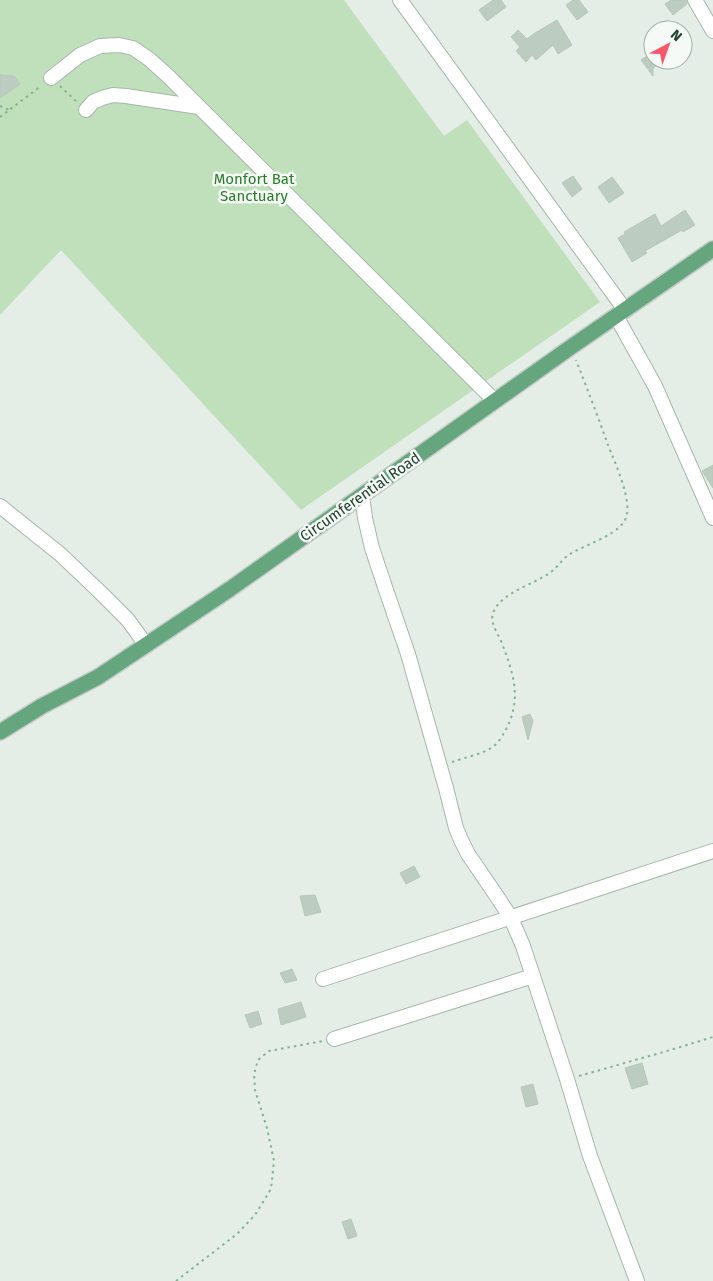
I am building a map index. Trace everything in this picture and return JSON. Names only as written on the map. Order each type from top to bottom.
[{"type":"main road","name":"Circumferential Road","points":[[0,732],[42,706],[98,677],[238,584],[571,347],[713,249]]},
{"type":"street","points":[[400,0],[621,313],[713,518]]},
{"type":"street","points":[[695,0],[713,31]]},
{"type":"street","points":[[51,78],[80,55],[100,46],[119,45],[133,48],[149,59],[496,401]]},
{"type":"street","points":[[86,110],[93,102],[113,96],[126,96],[199,107]]},
{"type":"street","points":[[362,496],[372,548],[408,654],[456,828],[468,854],[511,918],[523,946],[590,1156],[638,1281]]},
{"type":"street","points":[[0,506],[60,554],[101,593],[128,620],[146,645]]},
{"type":"street","points":[[323,979],[713,851]]},
{"type":"street","points":[[334,1039],[533,976]]},
{"type":"path","points":[[0,117],[51,78],[86,110]]},
{"type":"path","points":[[0,106],[10,110]]},
{"type":"path","points":[[440,766],[492,748],[501,739],[514,711],[516,694],[513,678],[501,641],[492,622],[493,611],[498,603],[551,572],[569,554],[610,534],[620,527],[627,517],[628,504],[620,476],[571,347]]},
{"type":"path","points":[[567,1079],[713,1037]]},
{"type":"path","points":[[176,1281],[237,1234],[255,1215],[271,1189],[274,1161],[267,1128],[255,1090],[254,1074],[258,1060],[269,1051],[334,1039]]},
{"type":"green space","name":"Monfort Bat Sanctuary","points":[[0,0],[344,0],[444,136],[467,120],[600,302],[301,510],[61,250],[0,315]]},
{"type":"building","points":[[493,0],[501,0],[506,7],[487,21],[479,10]]},
{"type":"building","points":[[573,0],[579,0],[588,12],[577,20],[566,5]]},
{"type":"building","points":[[671,0],[686,0],[687,4],[673,15],[665,4]]},
{"type":"building","points":[[557,20],[572,45],[558,54],[553,45],[536,60],[532,55],[526,62],[516,51],[520,47],[511,37],[518,30],[527,39]]},
{"type":"building","points":[[0,75],[14,76],[20,84],[0,98]]},
{"type":"building","points":[[573,176],[582,189],[572,197],[562,183]]},
{"type":"building","points":[[612,177],[624,193],[609,203],[598,187]]},
{"type":"building","points":[[685,210],[695,225],[683,232],[682,230],[645,251],[647,253],[632,262],[618,238],[625,234],[624,232],[655,214],[661,226]]},
{"type":"building","points":[[713,465],[713,488],[702,471]]},
{"type":"building","points":[[530,714],[533,721],[528,740],[522,717]]},
{"type":"building","points":[[414,866],[420,877],[406,884],[400,873]]},
{"type":"building","points":[[315,895],[321,912],[305,916],[300,896]]},
{"type":"building","points":[[292,969],[297,980],[285,983],[280,973]]},
{"type":"building","points":[[301,1002],[306,1017],[281,1025],[278,1009]]},
{"type":"building","points":[[258,1011],[262,1024],[250,1028],[245,1015]]},
{"type":"building","points":[[642,1063],[648,1084],[632,1089],[625,1068]]},
{"type":"building","points":[[533,1084],[538,1104],[526,1107],[521,1087]]},
{"type":"building","points":[[351,1219],[357,1236],[348,1239],[342,1222]]}]
